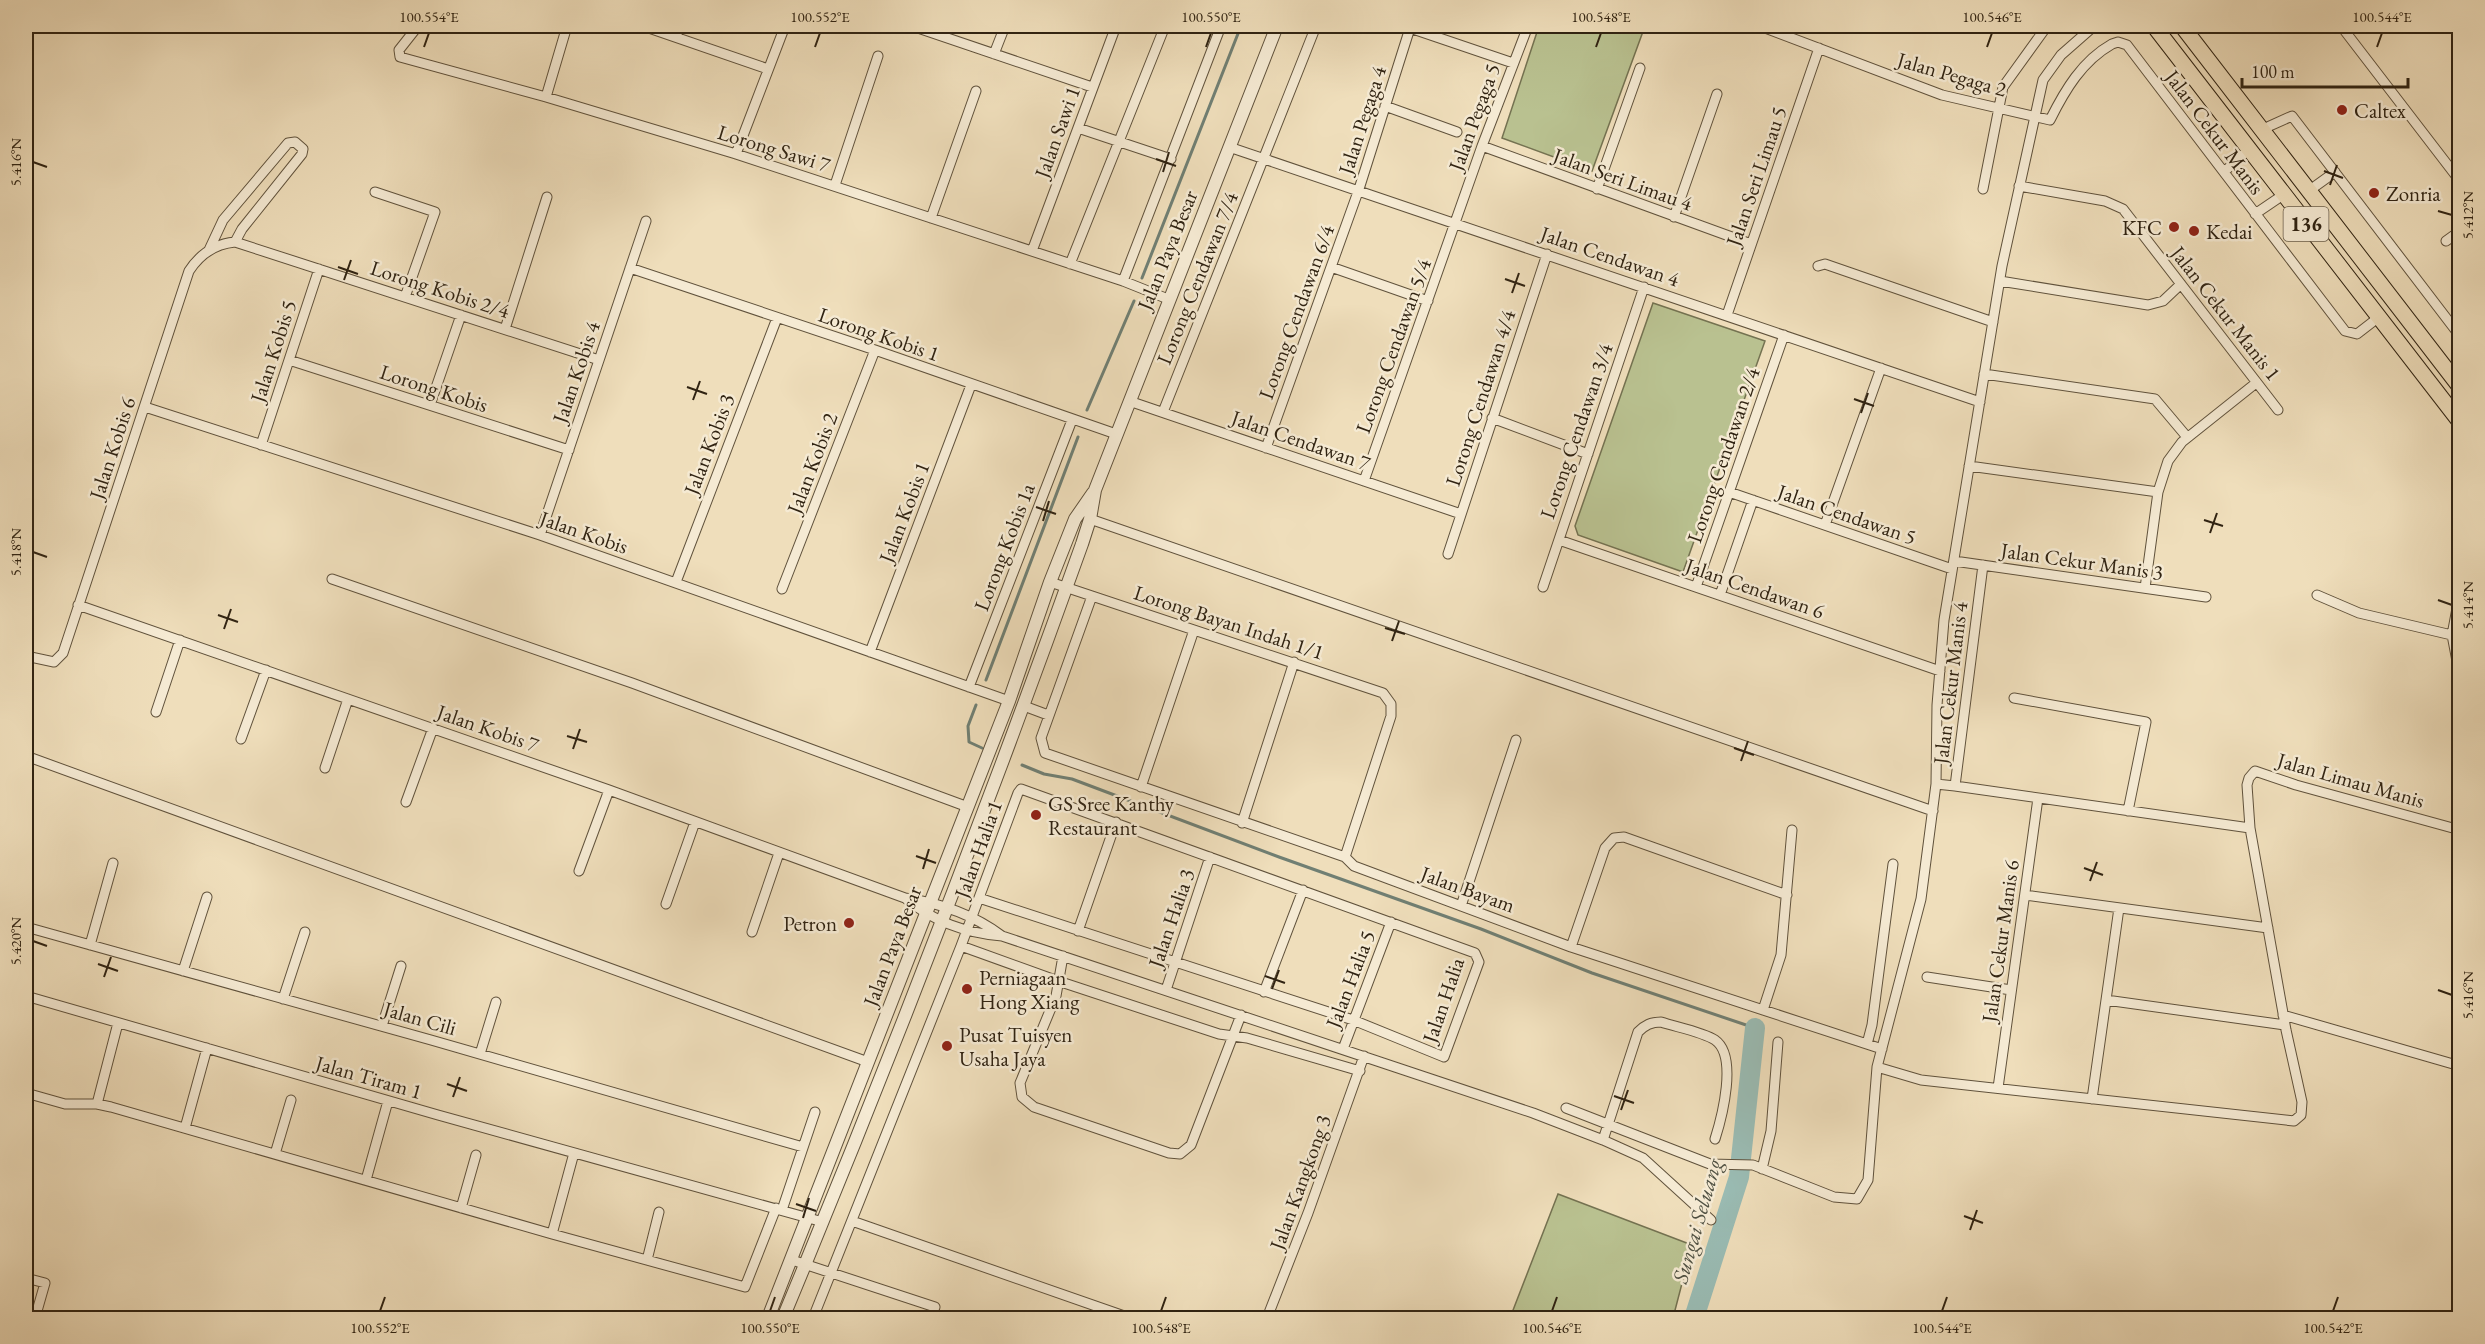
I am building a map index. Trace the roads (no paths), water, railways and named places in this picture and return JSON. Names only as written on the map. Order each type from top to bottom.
[{"type":"main road","name":"136","points":[[2154,26],[2460,422]]},
{"type":"main road","name":"136","points":[[2182,26],[2460,387]]},
{"type":"street","name":"Lorong Sawi 7","points":[[418,26],[399,50],[400,57],[546,97],[835,185],[1124,281],[1168,299]]},
{"type":"street","points":[[546,97],[567,26]]},
{"type":"street","points":[[644,26],[768,69]]},
{"type":"street","points":[[676,37],[680,26]]},
{"type":"street","points":[[736,154],[785,26]]},
{"type":"street","points":[[912,26],[1092,87]]},
{"type":"street","points":[[994,54],[1005,26]]},
{"type":"street","name":"Jalan Sawi 1","points":[[1032,251],[1116,26]]},
{"type":"street","points":[[1070,264],[1165,26]]},
{"type":"street","points":[[1124,281],[1221,26]]},
{"type":"street","name":"Jalan Paya Besar","points":[[783,1318],[823,1222],[1024,706],[1090,519],[1095,490],[1277,26]]},
{"type":"street","name":"Lorong Cendawan 7/4","points":[[1162,412],[1316,26]]},
{"type":"street","name":"Jalan Pegaga 5","points":[[1456,222],[1512,63],[1528,26]]},
{"type":"street","name":"Jalan Pegaga 2","points":[[1760,26],[1942,94],[2050,120]]},
{"type":"street","points":[[1983,189],[2003,87],[2047,26]]},
{"type":"street","points":[[1566,1108],[1710,1164],[1753,1165],[1834,1197],[1857,1199],[1868,1180],[1878,1067],[1921,899],[1936,784],[1944,620],[2000,281],[2043,80],[2061,55],[2094,26]]},
{"type":"street","points":[[2341,26],[2460,181]]},
{"type":"street","points":[[1407,27],[1512,63]]},
{"type":"street","name":"Jalan Pegaga 4","points":[[1359,189],[1407,27]]},
{"type":"street","name":"Jalan Cekur Manis","points":[[2050,120],[2082,67],[2112,44],[2118,42],[2127,45],[2348,333],[2357,334],[2379,317]]},
{"type":"street","name":"Jalan Seri Limau 5","points":[[1727,315],[1819,48]]},
{"type":"street","points":[[835,185],[878,56]]},
{"type":"street","points":[[1597,189],[1640,68]]},
{"type":"street","points":[[931,218],[976,91]]},
{"type":"street","points":[[1674,217],[1717,94]]},
{"type":"street","points":[[1385,106],[1457,132]]},
{"type":"street","points":[[2263,129],[2292,116],[2460,336]]},
{"type":"street","points":[[1078,128],[1171,159]]},
{"type":"street","name":"Jalan Kobis 6","points":[[26,656],[54,662],[63,653],[189,271],[197,259],[209,249],[223,220],[288,143],[295,142],[303,149],[302,154],[242,229],[235,242]]},
{"type":"street","name":"Jalan Seri Limau 4","points":[[1482,146],[1751,244]]},
{"type":"street","name":"Jalan Cendawan 4","points":[[1229,147],[1359,189],[1980,402]]},
{"type":"street","points":[[2224,172],[2249,149]]},
{"type":"street","points":[[2310,190],[2335,172]]},
{"type":"street","name":"Jalan Cekur Manis 1","points":[[2019,186],[2116,205],[2123,209],[2278,410]]},
{"type":"street","name":"Lorong Cendawan 6/4","points":[[1266,448],[1359,189]]},
{"type":"street","points":[[375,192],[435,212],[405,297]]},
{"type":"street","points":[[2255,214],[2283,195]]},
{"type":"street","points":[[505,329],[547,197]]},
{"type":"street","name":"Jalan Kobis 4","points":[[540,535],[646,221]]},
{"type":"street","name":"Lorong Cendawan 5/4","points":[[1364,481],[1456,222]]},
{"type":"street","points":[[2446,240],[2460,231]]},
{"type":"street","points":[[209,249],[235,242]]},
{"type":"street","name":"Lorong Kobis 2/4","points":[[235,242],[599,360]]},
{"type":"street","name":"Lorong Cendawan 4/4","points":[[1448,554],[1547,254]]},
{"type":"street","points":[[1818,266],[1825,264],[1993,322]]},
{"type":"street","points":[[1331,267],[1428,301]]},
{"type":"street","name":"Lorong Kobis 1","points":[[630,268],[1116,434]]},
{"type":"street","name":"Jalan Kobis 5","points":[[261,445],[319,269]]},
{"type":"street","points":[[2000,281],[2148,305],[2163,301],[2181,284]]},
{"type":"street","name":"Lorong Cendawan 3/4","points":[[1543,587],[1644,287]]},
{"type":"street","points":[[430,405],[461,315]]},
{"type":"street","name":"Jalan Kobis 3","points":[[676,582],[777,318]]},
{"type":"street","name":"Lorong Cendawan 2/4","points":[[1696,587],[1784,335]]},
{"type":"street","name":"Jalan Kobis 2","points":[[782,589],[875,350]]},
{"type":"street","name":"Lorong Kobis","points":[[289,360],[569,450]]},
{"type":"street","points":[[1825,525],[1881,368]]},
{"type":"street","points":[[1984,374],[2155,399],[2187,437]]},
{"type":"street","points":[[2145,588],[2158,492],[2168,461],[2187,437],[2256,382]]},
{"type":"street","name":"Jalan Kobis 1","points":[[870,652],[971,385]]},
{"type":"street","name":"Jalan Cendawan 7","points":[[1129,401],[1461,514]]},
{"type":"street","name":"Jalan Kobis","points":[[145,407],[540,535],[1009,701]]},
{"type":"street","points":[[1492,418],[1588,454]]},
{"type":"street","name":"Lorong Kobis 1a","points":[[969,687],[1072,420]]},
{"type":"street","points":[[1969,466],[2158,492]]},
{"type":"street","name":"Jalan Paya Besar","points":[[768,1318],[1009,701],[1050,582],[1075,519],[1095,490]]},
{"type":"street","name":"Jalan Cendawan 5","points":[[1729,492],[1953,565]]},
{"type":"street","points":[[1720,595],[1753,500]]},
{"type":"street","points":[[1090,519],[1933,811]]},
{"type":"street","name":"Jalan Cendawan 6","points":[[1559,540],[1940,671]]},
{"type":"street","name":"Jalan Cekur Manis 3","points":[[1953,565],[1983,565],[2206,597]]},
{"type":"street","name":"Jalan Cekur Manis 4","points":[[1936,784],[1955,786],[1983,565]]},
{"type":"street","points":[[332,579],[632,683],[968,807]]},
{"type":"street","name":"Lorong Bayan Indah 1/1","points":[[1050,582],[1383,693],[1391,704],[1391,716],[1345,857]]},
{"type":"street","points":[[2460,592],[2456,636],[2460,676]]},
{"type":"street","points":[[2317,595],[2359,613],[2456,636]]},
{"type":"street","points":[[1024,706],[1048,716],[1092,596]]},
{"type":"street","name":"Jalan Kobis 7","points":[[78,605],[609,790],[901,897]]},
{"type":"street","points":[[1141,787],[1194,630]]},
{"type":"street","points":[[156,712],[180,640]]},
{"type":"street","points":[[1242,823],[1294,662]]},
{"type":"street","points":[[241,739],[266,669]]},
{"type":"street","points":[[2014,698],[2146,722],[2128,811]]},
{"type":"street","points":[[325,768],[348,699]]},
{"type":"street","name":"Jalan Bayam","points":[[1048,716],[1041,738],[1045,753],[1345,857],[1354,866],[1571,947],[1882,1048]]},
{"type":"street","points":[[406,802],[434,728]]},
{"type":"street","points":[[1461,906],[1516,740]]},
{"type":"street","points":[[26,756],[868,1062]]},
{"type":"street","name":"Jalan Limau Manis","points":[[2250,828],[2247,785],[2255,771],[2296,785],[2460,830]]},
{"type":"street","points":[[1878,1067],[1921,1080],[2294,1121],[2301,1115],[2302,1102],[2283,1015],[2250,828],[1955,786]]},
{"type":"street","name":"Jalan Halia 1","points":[[813,1318],[962,946],[1021,789],[1116,822]]},
{"type":"street","points":[[579,871],[609,790]]},
{"type":"street","name":"Jalan Cekur Manis 6","points":[[1998,1088],[2038,798]]},
{"type":"street","points":[[666,904],[695,822]]},
{"type":"street","points":[[1078,931],[1116,822]]},
{"type":"street","name":"Jalan Halia","points":[[979,898],[1353,1020],[1444,1057],[1479,962],[1479,957],[1475,953],[1116,822]]},
{"type":"street","points":[[1763,1010],[1781,956],[1792,830]]},
{"type":"street","points":[[1571,947],[1605,848],[1614,838],[1624,837],[1786,895]]},
{"type":"street","points":[[752,932],[779,853]]},
{"type":"street","name":"Jalan Halia 3","points":[[1166,990],[1210,857]]},
{"type":"street","points":[[90,945],[113,863]]},
{"type":"street","points":[[1867,1044],[1872,1025],[1893,864]]},
{"type":"street","points":[[1264,992],[1303,890]]},
{"type":"street","points":[[2025,895],[2268,928]]},
{"type":"street","points":[[183,971],[207,897]]},
{"type":"street","points":[[901,897],[930,902],[972,918],[1002,936]]},
{"type":"street","points":[[901,897],[925,915],[941,921],[967,930],[1002,936],[1166,990],[1533,1113],[1603,1140],[1643,1158],[1711,1220]]},
{"type":"street","points":[[2092,1099],[2119,908]]},
{"type":"street","name":"Jalan Halia 5","points":[[1343,1049],[1391,922]]},
{"type":"street","name":"Jalan Cili","points":[[26,927],[382,1026],[803,1148]]},
{"type":"street","points":[[283,999],[305,932]]},
{"type":"street","points":[[962,946],[1058,981],[1219,1034],[1247,1038],[1360,1071]]},
{"type":"street","points":[[1063,956],[1056,996],[1020,1083],[1022,1097],[1034,1107],[1169,1153],[1180,1154],[1191,1145],[1241,1015]]},
{"type":"street","points":[[382,1026],[401,966]]},
{"type":"street","points":[[1927,977],[2012,990]]},
{"type":"street","name":"Jalan Tiram 1","points":[[26,996],[388,1101],[823,1222]]},
{"type":"street","points":[[2106,1000],[2285,1025]]},
{"type":"street","points":[[480,1054],[496,1002]]},
{"type":"street","points":[[2283,1015],[2460,1066]]},
{"type":"street","points":[[1603,1140],[1638,1032],[1653,1022],[1661,1022],[1714,1040],[1722,1048],[1727,1060],[1727,1072],[1720,1124],[1714,1139]]},
{"type":"street","points":[[97,1104],[118,1023]]},
{"type":"street","points":[[1762,1169],[1771,1131],[1778,1042]]},
{"type":"street","points":[[185,1128],[207,1048]]},
{"type":"street","name":"Jalan Kangkong 3","points":[[1267,1318],[1364,1056]]},
{"type":"street","points":[[26,1093],[65,1104],[97,1104],[745,1287],[779,1209],[803,1148],[814,1112]]},
{"type":"street","points":[[275,1154],[291,1100]]},
{"type":"street","points":[[366,1180],[388,1101]]},
{"type":"street","points":[[552,1234],[574,1152]]},
{"type":"street","points":[[461,1208],[476,1155]]},
{"type":"street","points":[[647,1260],[659,1212]]},
{"type":"street","points":[[852,1221],[1130,1318]]},
{"type":"street","points":[[792,1260],[935,1307],[931,1318]]},
{"type":"street","points":[[26,1278],[45,1283],[35,1318]]},
{"type":"waterway","points":[[1142,278],[1241,26]]},
{"type":"waterway","points":[[1087,410],[1134,301]]},
{"type":"waterway","points":[[986,680],[1078,437]]},
{"type":"waterway","points":[[976,705],[968,726],[969,742],[982,748]]},
{"type":"waterway","points":[[1022,765],[1044,774],[1072,779],[1279,857],[1481,929],[1592,973],[1755,1028]]},
{"type":"waterway","name":"Sungai Seluang","points":[[1694,1318],[1739,1177],[1755,1028]]},
{"type":"place","name":"Caltex","points":[[2342,110]]},
{"type":"place","name":"Zonria","points":[[2374,193]]},
{"type":"place","name":"KFC","points":[[2174,227]]},
{"type":"place","name":"Kedai","points":[[2194,231]]},
{"type":"place","name":"GS Sree Kanthy Restaurant","points":[[1036,815]]},
{"type":"place","name":"Petron","points":[[849,923]]},
{"type":"place","name":"Perniagaan Hong Xiang","points":[[967,989]]},
{"type":"place","name":"Pusat Tuisyen Usaha Jaya","points":[[947,1046]]}]
